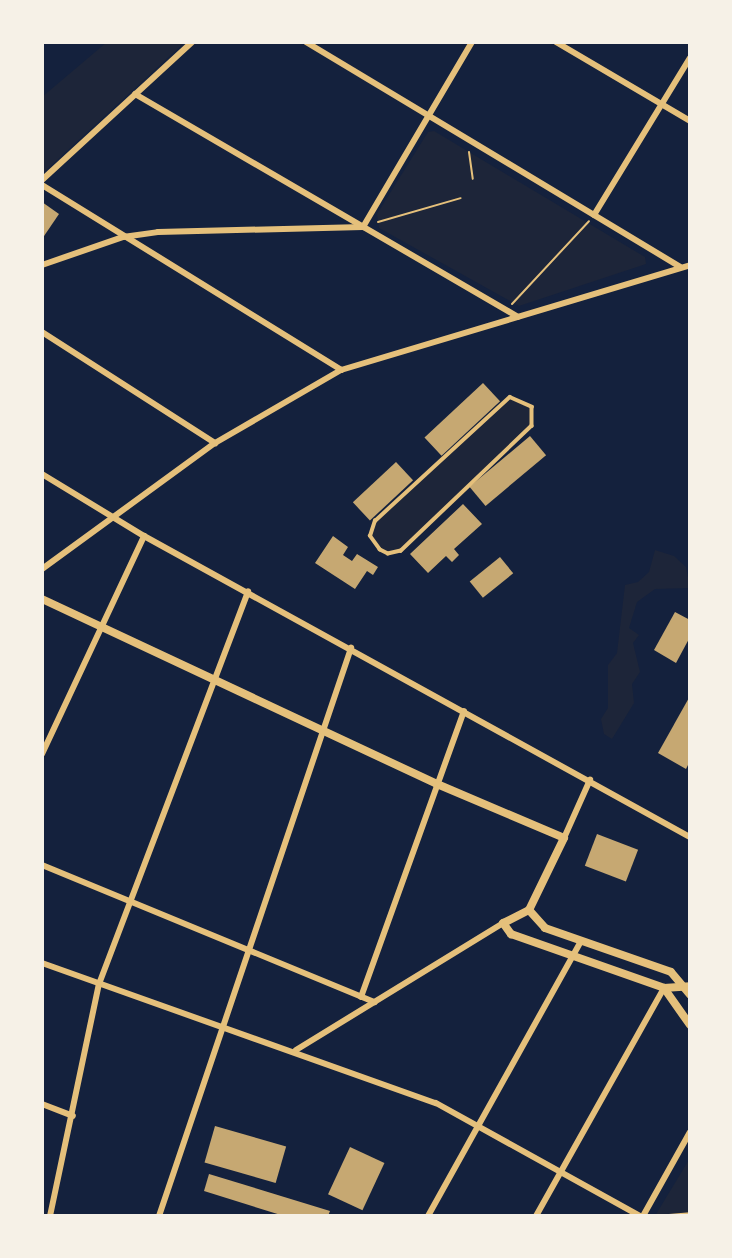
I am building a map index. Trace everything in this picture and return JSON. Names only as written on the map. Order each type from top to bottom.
[{"type":"street","points":[[192,42],[42,183],[123,237],[341,370]]},
{"type":"street","points":[[306,42],[680,268]]},
{"type":"street","points":[[363,227],[472,42]]},
{"type":"street","points":[[556,42],[690,121]]},
{"type":"street","points":[[594,215],[690,58]]},
{"type":"street","points":[[135,94],[518,317]]},
{"type":"street","points":[[42,265],[123,237],[242,228],[363,227]]},
{"type":"street","points":[[42,569],[215,443],[341,370],[690,265]]},
{"type":"street","points":[[42,332],[215,443]]},
{"type":"street","points":[[42,474],[144,536],[690,837]]},
{"type":"street","points":[[42,754],[144,536]]},
{"type":"street","points":[[50,1216],[99,984],[248,591]]},
{"type":"street","points":[[42,599],[437,784],[564,838]]},
{"type":"street","points":[[159,1216],[246,948],[351,648]]},
{"type":"street","points":[[361,997],[464,711]]},
{"type":"street","points":[[296,1050],[503,923],[529,910],[590,780]]},
{"type":"street","points":[[42,865],[375,1002]]},
{"type":"street","points":[[529,910],[545,928],[671,972],[689,989]]},
{"type":"street","points":[[503,923],[511,934],[573,957],[664,988],[689,989]]},
{"type":"street","points":[[428,1216],[581,941]]},
{"type":"street","points":[[42,963],[296,1050],[436,1103],[477,1128],[641,1216],[690,1132]]},
{"type":"street","points":[[664,988],[690,1025]]},
{"type":"street","points":[[536,1216],[664,988]]},
{"type":"street","points":[[42,1104],[73,1116]]},
{"type":"lane","points":[[510,397],[523,400],[533,410],[532,426],[523,433],[397,555],[388,554],[373,542],[375,521],[510,397]]},
{"type":"path","points":[[469,151],[473,179]]},
{"type":"path","points":[[363,227],[461,198]]},
{"type":"path","points":[[507,310],[594,215]]},
{"type":"path","points":[[657,1216],[690,1213]]},
{"type":"shaded area","points":[[107,42],[185,42],[42,174],[42,97]]},
{"type":"shaded area","points":[[434,131],[645,257],[646,264],[519,306],[379,228],[377,214],[428,132]]},
{"type":"shaded area","points":[[511,399],[531,408],[531,425],[400,550],[389,553],[381,549],[372,535],[376,522]]},
{"type":"shaded area","points":[[655,550],[674,556],[686,567],[690,588],[655,589],[637,602],[629,628],[639,635],[633,643],[640,672],[632,684],[634,703],[612,739],[604,734],[601,719],[608,708],[608,665],[617,653],[625,585],[638,582],[649,572]]},
{"type":"shaded area","points":[[690,1158],[690,1216],[655,1216]]},
{"type":"building","points":[[42,202],[59,214],[42,239]]},
{"type":"building","points":[[483,383],[500,401],[442,456],[424,438]]},
{"type":"building","points":[[530,436],[546,455],[486,506],[469,487]]},
{"type":"building","points":[[396,462],[413,480],[370,521],[353,502]]},
{"type":"building","points":[[463,504],[482,524],[454,549],[459,555],[452,562],[446,556],[428,573],[410,554]]},
{"type":"building","points":[[333,536],[348,547],[343,555],[352,561],[357,554],[378,567],[373,575],[367,571],[355,589],[315,563]]},
{"type":"building","points":[[500,557],[513,573],[483,598],[470,582]]},
{"type":"building","points":[[675,612],[690,620],[690,637],[676,663],[654,650]]},
{"type":"building","points":[[690,696],[690,761],[686,769],[658,753]]},
{"type":"building","points":[[597,834],[638,850],[626,882],[585,866]]},
{"type":"building","points":[[215,1126],[286,1146],[276,1183],[205,1163]]},
{"type":"building","points":[[350,1147],[384,1163],[362,1210],[328,1194]]},
{"type":"building","points":[[209,1174],[330,1211],[328,1216],[284,1216],[204,1191]]}]
